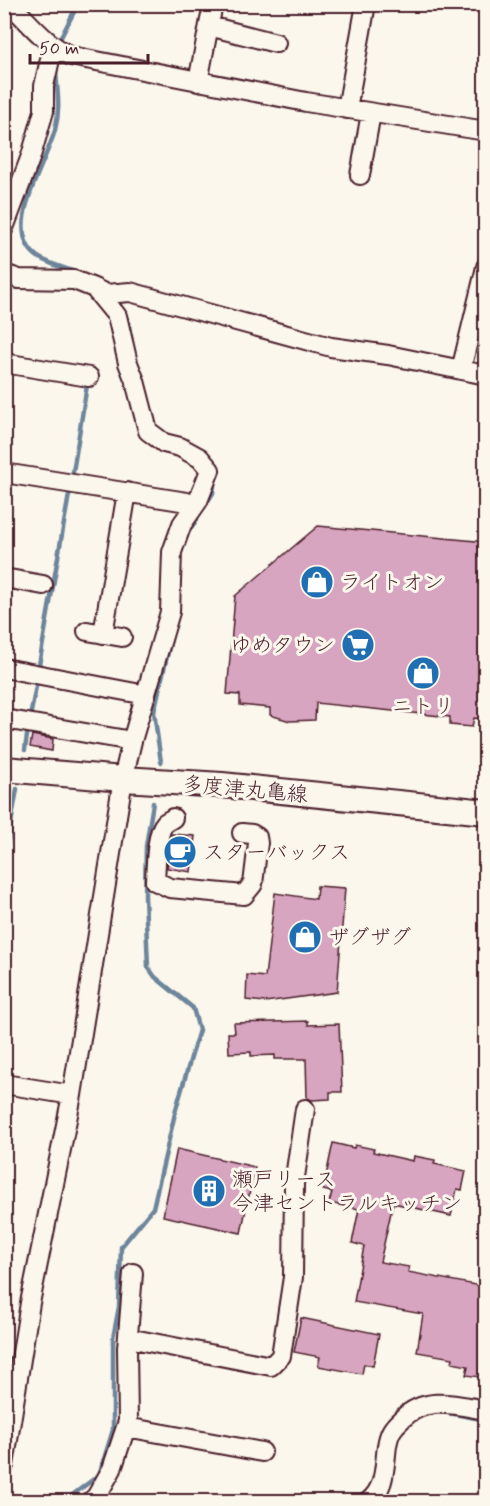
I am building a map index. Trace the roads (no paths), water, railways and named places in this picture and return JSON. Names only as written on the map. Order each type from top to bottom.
[{"type":"main road","name":"多度津丸亀線","points":[[4,769],[226,785],[486,812]]},
{"type":"street","points":[[10,4],[43,39],[71,56],[347,109],[486,131]]},
{"type":"street","points":[[198,82],[213,4]]},
{"type":"street","points":[[347,109],[366,4]]},
{"type":"street","points":[[209,26],[276,43]]},
{"type":"street","points":[[4,228],[31,156],[44,111],[44,86],[53,46]]},
{"type":"street","points":[[360,175],[371,112]]},
{"type":"street","points":[[461,370],[486,267]]},
{"type":"street","points":[[4,274],[19,279],[74,280],[100,291],[130,292],[331,347],[388,355],[486,375]]},
{"type":"street","points":[[4,1465],[30,1303],[72,1095],[123,779],[170,612],[172,552],[182,524],[198,501],[210,470],[200,458],[180,447],[164,443],[148,431],[117,316],[100,291]]},
{"type":"street","points":[[4,363],[89,376]]},
{"type":"street","points":[[4,473],[187,502]]},
{"type":"street","points":[[122,638],[95,633],[127,492]]},
{"type":"street","points":[[4,578],[43,585]]},
{"type":"street","points":[[4,668],[146,695]]},
{"type":"street","points":[[4,719],[132,741]]},
{"type":"street","points":[[173,818],[164,824],[159,835],[155,881],[170,888],[244,895],[253,884],[258,843],[257,837],[242,833]]},
{"type":"street","points":[[4,1084],[72,1095]]},
{"type":"street","points":[[128,1338],[271,1366],[281,1356],[293,1277],[294,1184],[306,1109]]},
{"type":"street","points":[[90,1502],[96,1497],[112,1469],[128,1421],[128,1338],[133,1273]]},
{"type":"street","points":[[368,1502],[375,1496],[383,1480],[390,1430],[406,1414],[426,1404],[449,1403],[486,1410]]},
{"type":"street","points":[[126,1427],[262,1452]]},
{"type":"waterway","points":[[57,45],[78,4]]},
{"type":"waterway","points":[[56,70],[57,122],[29,196],[24,231],[27,245],[38,257],[76,272]]},
{"type":"waterway","points":[[116,297],[128,321],[132,342]]},
{"type":"waterway","points":[[72,478],[87,385]]},
{"type":"waterway","points":[[206,504],[213,493],[215,478]]},
{"type":"waterway","points":[[39,665],[70,489]]},
{"type":"waterway","points":[[187,534],[197,519]]},
{"type":"waterway","points":[[161,762],[154,712],[171,639]]},
{"type":"waterway","points":[[30,717],[37,681]]},
{"type":"waterway","points":[[25,750],[28,728]]},
{"type":"waterway","points":[[4,863],[17,789]]},
{"type":"waterway","points":[[63,1502],[99,1475],[113,1430],[113,1338],[119,1307],[121,1247],[153,1208],[176,1109],[199,1030],[193,1008],[155,977],[148,967],[145,896],[146,846],[153,803]]},
{"type":"waterway","points":[[449,1413],[486,1420]]},
{"type":"place","name":"ライトオン","points":[[317,582]]},
{"type":"place","name":"ゆめタウン","points":[[358,645]]},
{"type":"place","name":"ニトリ","points":[[423,673]]},
{"type":"place","name":"スターバックス","points":[[180,852]]},
{"type":"place","name":"ザグザグ","points":[[305,937]]},
{"type":"place","name":"瀬戸リース 今津セントラルキッチン","points":[[209,1191]]}]
